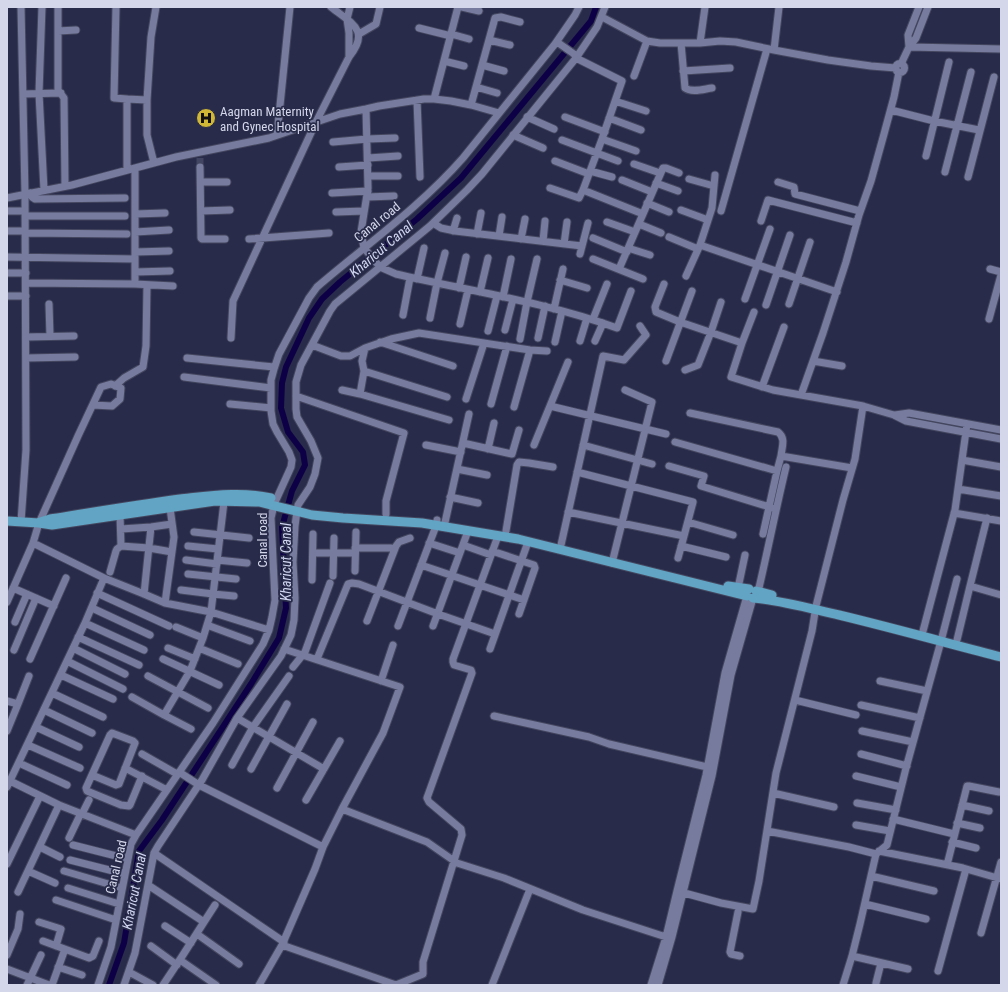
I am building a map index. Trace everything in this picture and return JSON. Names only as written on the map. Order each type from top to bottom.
[{"type":"main road","points":[[39,523],[50,519],[156,502],[214,495],[258,495],[312,515],[356,526],[440,524],[468,531],[502,534],[528,542],[752,593]]},
{"type":"main road","points":[[7,521],[52,525],[215,501],[277,503]]},
{"type":"main road","points":[[297,509],[386,514],[560,544],[613,561],[738,588],[764,599],[882,620],[923,631],[942,639],[957,640],[1001,652]]},
{"type":"main road","points":[[816,608],[942,639],[1001,657]]},
{"type":"street","points":[[21,7],[23,94],[28,194],[25,214],[26,450],[21,522]]},
{"type":"street","points":[[42,7],[39,94],[44,190]]},
{"type":"street","points":[[58,7],[58,90],[64,98],[65,186]]},
{"type":"street","points":[[116,7],[114,98],[147,100]]},
{"type":"street","points":[[154,163],[148,135],[147,100],[151,37],[156,7]]},
{"type":"street","points":[[277,135],[290,7]]},
{"type":"street","points":[[231,338],[232,301],[316,122],[349,56],[355,49],[358,42],[359,34],[352,23],[331,7]]},
{"type":"street","points":[[349,56],[349,33],[347,20],[350,7]]},
{"type":"street","points":[[359,34],[376,24],[380,7]]},
{"type":"street","points":[[434,99],[458,7]]},
{"type":"street","points":[[462,7],[479,11]]},
{"type":"street","name":"Canal road","points":[[98,985],[111,947],[131,844],[213,723],[263,644],[269,630],[275,600],[271,518],[291,467],[292,460],[289,452],[276,432],[271,408],[271,380],[279,354],[309,298],[317,287],[365,250],[414,208],[450,174],[499,113],[559,43],[579,7]]},
{"type":"street","points":[[124,985],[135,953],[154,853],[198,784],[237,718],[281,656],[291,635],[294,620],[295,598],[293,562],[297,509],[315,474],[318,458],[312,441],[297,417],[296,382],[301,364],[335,304],[433,223],[482,174],[597,28],[606,7]]},
{"type":"street","points":[[700,43],[705,7]]},
{"type":"street","points":[[721,211],[770,50],[779,7]]},
{"type":"street","points":[[909,47],[908,36],[919,7]]},
{"type":"street","points":[[801,395],[846,262],[891,110],[899,68],[909,47],[916,38],[928,7]]},
{"type":"street","points":[[471,105],[496,18],[501,17],[520,22]]},
{"type":"street","points":[[602,17],[647,41],[660,43],[700,43],[720,41],[736,42],[770,50],[828,60],[870,66],[899,68]]},
{"type":"street","points":[[419,28],[469,39]]},
{"type":"street","points":[[58,31],[76,30]]},
{"type":"street","points":[[489,40],[510,45]]},
{"type":"street","points":[[634,76],[647,41]]},
{"type":"street","points":[[550,188],[580,198],[622,81],[575,56],[559,43]]},
{"type":"street","points":[[681,43],[685,88],[693,91],[712,88]]},
{"type":"street","points":[[909,47],[1001,49]]},
{"type":"street","points":[[444,61],[464,66]]},
{"type":"street","points":[[926,156],[949,62]]},
{"type":"street","points":[[482,66],[504,70]]},
{"type":"street","points":[[684,71],[730,68]]},
{"type":"street","points":[[945,172],[971,72]]},
{"type":"street","points":[[968,177],[994,77]]},
{"type":"street","points":[[476,87],[497,93]]},
{"type":"street","points":[[23,94],[61,93]]},
{"type":"street","points":[[127,99],[127,170]]},
{"type":"street","points":[[7,198],[65,186],[154,163],[200,155],[269,138],[340,114],[379,106],[434,99],[451,100],[499,113]]},
{"type":"street","points":[[417,100],[420,177]]},
{"type":"street","points":[[615,101],[646,111]]},
{"type":"street","points":[[366,109],[368,176],[367,194],[361,232],[365,250],[380,267],[396,274],[554,308],[590,318],[617,328],[630,291]]},
{"type":"street","points":[[891,110],[979,130]]},
{"type":"street","points":[[527,117],[554,129]]},
{"type":"street","points":[[565,117],[636,151]]},
{"type":"street","points":[[609,118],[641,130]]},
{"type":"street","points":[[513,135],[543,148]]},
{"type":"street","points":[[333,142],[395,138]]},
{"type":"street","points":[[562,140],[618,161]]},
{"type":"street","points":[[340,167],[398,156]]},
{"type":"street","points":[[555,161],[612,178]]},
{"type":"street","points":[[634,164],[660,173]]},
{"type":"street","points":[[200,167],[201,238],[225,239]]},
{"type":"street","points":[[135,168],[135,284]]},
{"type":"street","points":[[619,269],[663,168],[679,173]]},
{"type":"street","points":[[686,276],[699,247],[712,208],[715,175]]},
{"type":"street","points":[[368,176],[398,176]]},
{"type":"street","points":[[689,179],[714,186]]},
{"type":"street","points":[[622,180],[652,192]]},
{"type":"street","points":[[201,182],[227,182]]},
{"type":"street","points":[[656,182],[678,191]]},
{"type":"street","points":[[778,182],[794,187],[795,194],[860,211]]},
{"type":"street","points":[[583,190],[643,214]]},
{"type":"street","points":[[332,193],[394,196]]},
{"type":"street","points":[[28,194],[35,199],[125,198]]},
{"type":"street","points":[[762,221],[768,200],[857,223]]},
{"type":"street","points":[[647,203],[669,212]]},
{"type":"street","points":[[201,211],[230,210]]},
{"type":"street","points":[[681,210],[708,220]]},
{"type":"street","points":[[7,211],[25,214],[125,216]]},
{"type":"street","points":[[336,212],[364,211]]},
{"type":"street","points":[[135,214],[165,213]]},
{"type":"street","points":[[477,234],[481,213]]},
{"type":"street","points":[[499,236],[502,217]]},
{"type":"street","points":[[452,231],[457,218]]},
{"type":"street","points":[[521,239],[525,219]]},
{"type":"street","points":[[543,241],[545,221]]},
{"type":"street","points":[[564,244],[567,222]]},
{"type":"street","points":[[607,222],[635,232]]},
{"type":"street","points":[[433,223],[440,228],[452,231],[582,246]]},
{"type":"street","points":[[580,254],[588,223]]},
{"type":"street","points":[[638,224],[661,233]]},
{"type":"street","points":[[745,299],[770,229]]},
{"type":"street","points":[[135,232],[169,230]]},
{"type":"street","points":[[7,231],[127,234]]},
{"type":"street","points":[[249,239],[329,233]]},
{"type":"street","points":[[766,305],[790,235]]},
{"type":"street","points":[[669,237],[837,292]]},
{"type":"street","points":[[593,238],[628,250],[650,255]]},
{"type":"street","points":[[789,304],[810,242]]},
{"type":"street","points":[[403,314],[424,248]]},
{"type":"street","points":[[7,257],[135,255],[169,251]]},
{"type":"street","points":[[430,318],[445,253]]},
{"type":"street","points":[[459,288],[466,257]]},
{"type":"street","points":[[480,292],[488,258]]},
{"type":"street","points":[[488,331],[511,258]]},
{"type":"street","points":[[520,339],[537,259]]},
{"type":"street","points":[[593,260],[643,279]]},
{"type":"street","points":[[554,308],[563,269]]},
{"type":"street","points":[[990,269],[1001,272]]},
{"type":"street","points":[[135,272],[170,270]]},
{"type":"street","points":[[7,273],[26,273]]},
{"type":"street","points":[[990,319],[1001,275]]},
{"type":"street","points":[[560,280],[587,288]]},
{"type":"street","points":[[26,283],[135,284],[173,286]]},
{"type":"street","points":[[580,341],[607,284]]},
{"type":"street","points":[[664,284],[655,307],[656,312],[680,322],[742,343]]},
{"type":"street","points":[[115,386],[124,378],[143,367],[146,346],[147,285]]},
{"type":"street","points":[[460,324],[468,290]]},
{"type":"street","points":[[666,361],[692,291]]},
{"type":"street","points":[[7,296],[26,296]]},
{"type":"street","points":[[505,330],[513,299]]},
{"type":"street","points":[[685,370],[698,365],[720,302]]},
{"type":"street","points":[[49,304],[50,336]]},
{"type":"street","points":[[538,338],[545,306]]},
{"type":"street","points":[[555,342],[562,311]]},
{"type":"street","points":[[754,312],[731,377],[773,390],[863,406],[894,415],[906,421],[1001,439]]},
{"type":"street","points":[[595,342],[603,323]]},
{"type":"street","points":[[560,544],[603,356],[624,360],[646,335],[640,326]]},
{"type":"street","points":[[762,387],[784,327]]},
{"type":"street","points":[[312,345],[341,356],[350,356],[380,342],[419,333],[530,350],[547,351]]},
{"type":"street","points":[[26,337],[74,336]]},
{"type":"street","points":[[380,342],[453,366]]},
{"type":"street","points":[[466,398],[484,343]]},
{"type":"street","points":[[491,404],[507,346]]},
{"type":"street","points":[[360,394],[364,371],[362,361],[365,348]]},
{"type":"street","points":[[514,407],[530,350]]},
{"type":"street","points":[[26,358],[75,358]]},
{"type":"street","points":[[187,358],[274,367]]},
{"type":"street","points":[[813,361],[842,366]]},
{"type":"street","points":[[534,445],[568,362]]},
{"type":"street","points":[[364,371],[447,397]]},
{"type":"street","points":[[184,377],[271,388]]},
{"type":"street","points":[[7,602],[33,544],[39,523],[101,387],[112,384],[121,388],[120,399],[112,406],[93,405]]},
{"type":"street","points":[[342,390],[449,420]]},
{"type":"street","points":[[613,561],[652,402],[625,390]]},
{"type":"street","points":[[296,396],[404,433],[386,501],[386,514]]},
{"type":"street","points":[[230,404],[271,408]]},
{"type":"street","points":[[550,406],[666,434]]},
{"type":"street","points":[[680,892],[739,909],[753,909],[759,881],[776,773],[812,631],[816,608],[855,459],[863,406]]},
{"type":"street","points":[[658,985],[707,767],[725,673],[752,593],[768,553],[772,508],[783,441],[782,435],[778,432],[690,413]]},
{"type":"street","points":[[894,415],[909,413],[1001,430]]},
{"type":"street","points":[[398,626],[429,543],[440,524],[450,497],[469,414]]},
{"type":"street","points":[[488,449],[494,423]]},
{"type":"street","points":[[923,631],[954,514],[967,424]]},
{"type":"street","points":[[463,443],[512,454],[519,430]]},
{"type":"street","points":[[675,442],[777,472]]},
{"type":"street","points":[[426,445],[460,452]]},
{"type":"street","points":[[583,445],[652,464]]},
{"type":"street","points":[[781,456],[852,468]]},
{"type":"street","points":[[962,460],[1001,467]]},
{"type":"street","points":[[154,853],[283,943],[397,985],[423,974],[422,962],[462,835],[461,829],[429,802],[427,798],[472,673],[472,670],[454,665],[453,662],[492,553],[502,534],[517,465],[519,462],[553,467]]},
{"type":"street","points":[[669,466],[704,476],[701,486],[772,508]]},
{"type":"street","points":[[763,534],[786,467]]},
{"type":"street","points":[[457,469],[487,475]]},
{"type":"street","points":[[577,472],[693,502],[678,558]]},
{"type":"street","points":[[958,489],[1001,496]]},
{"type":"street","points":[[450,497],[478,503]]},
{"type":"street","points":[[164,715],[190,671],[211,612],[224,502]]},
{"type":"street","points":[[165,603],[174,537],[170,508]]},
{"type":"street","points":[[568,512],[684,536]]},
{"type":"street","points":[[954,514],[1001,521]]},
{"type":"street","points":[[120,515],[121,546]]},
{"type":"street","points":[[957,640],[987,518]]},
{"type":"street","points":[[688,522],[733,535]]},
{"type":"street","points":[[121,529],[172,524]]},
{"type":"street","points":[[355,571],[356,526]]},
{"type":"street","points":[[144,594],[151,527]]},
{"type":"street","points":[[433,626],[468,531]]},
{"type":"street","points":[[194,532],[249,538]]},
{"type":"street","points":[[312,580],[313,534]]},
{"type":"street","points":[[293,667],[305,652],[331,580],[334,538]]},
{"type":"street","points":[[367,621],[397,544],[410,538]]},
{"type":"street","points":[[490,649],[528,542]]},
{"type":"street","points":[[429,543],[460,553]]},
{"type":"street","points":[[33,544],[104,578],[165,603],[211,612],[269,630]]},
{"type":"street","points":[[463,545],[521,560],[534,565],[535,568],[520,614]]},
{"type":"street","points":[[110,572],[116,551],[121,546],[149,548],[172,552]]},
{"type":"street","points":[[188,546],[218,549]]},
{"type":"street","points":[[681,546],[726,557]]},
{"type":"street","points":[[313,553],[334,553],[391,548]]},
{"type":"street","points":[[738,588],[745,555]]},
{"type":"street","points":[[186,560],[247,563]]},
{"type":"street","points":[[421,565],[524,600]]},
{"type":"street","points":[[188,574],[236,579]]},
{"type":"street","points":[[30,659],[66,578]]},
{"type":"street","points":[[104,578],[92,608],[9,784],[136,835]]},
{"type":"street","points":[[844,985],[877,853],[887,845],[901,787],[957,579]]},
{"type":"street","points":[[317,659],[348,584],[352,583],[359,584],[495,634]]},
{"type":"street","points":[[970,586],[1001,595]]},
{"type":"street","points":[[13,588],[54,606]]},
{"type":"street","points":[[181,590],[234,596]]},
{"type":"street","points":[[97,593],[173,627],[203,638]]},
{"type":"street","points":[[651,985],[680,892],[712,776],[731,675],[752,593]]},
{"type":"street","points":[[15,622],[27,594]]},
{"type":"street","points":[[14,650],[36,598]]},
{"type":"street","points":[[92,608],[150,635]]},
{"type":"street","points":[[85,623],[144,650]]},
{"type":"street","points":[[207,625],[250,642]]},
{"type":"street","points":[[78,637],[139,665]]},
{"type":"street","points":[[381,681],[394,645]]},
{"type":"street","points":[[73,648],[125,674]]},
{"type":"street","points":[[168,648],[195,659]]},
{"type":"street","points":[[199,648],[238,664]]},
{"type":"street","points":[[258,985],[283,943],[323,847],[382,733],[400,687],[284,649]]},
{"type":"street","points":[[163,659],[219,685]]},
{"type":"street","points":[[67,661],[123,689]]},
{"type":"street","points":[[61,675],[113,699]]},
{"type":"street","points":[[7,732],[29,676]]},
{"type":"street","points":[[148,676],[208,708]]},
{"type":"street","points":[[232,765],[254,727],[289,676]]},
{"type":"street","points":[[880,681],[927,691]]},
{"type":"street","points":[[52,693],[104,717]]},
{"type":"street","points":[[132,697],[191,729]]},
{"type":"street","points":[[795,700],[856,715]]},
{"type":"street","points":[[7,701],[18,704]]},
{"type":"street","points":[[251,769],[287,704]]},
{"type":"street","points":[[861,705],[920,718]]},
{"type":"street","points":[[44,710],[92,733]]},
{"type":"street","points":[[494,716],[589,737],[609,744],[707,767]]},
{"type":"street","points":[[237,718],[324,769]]},
{"type":"street","points":[[277,788],[313,722]]},
{"type":"street","points":[[36,727],[79,747]]},
{"type":"street","points":[[862,731],[913,742]]},
{"type":"street","points":[[92,775],[118,785],[135,743],[112,733],[110,735],[86,788],[87,791],[127,807],[130,805],[142,776]]},
{"type":"street","points":[[306,800],[340,742]]},
{"type":"street","points":[[28,745],[80,768]]},
{"type":"street","points":[[142,754],[323,847]]},
{"type":"street","points":[[861,754],[907,766]]},
{"type":"street","points":[[19,763],[67,785]]},
{"type":"street","points":[[125,768],[167,790]]},
{"type":"street","points":[[856,776],[901,787]]},
{"type":"street","points":[[948,865],[952,842],[967,786],[999,792]]},
{"type":"street","points":[[773,793],[834,807]]},
{"type":"street","points":[[7,864],[40,796]]},
{"type":"street","points":[[69,838],[89,800]]},
{"type":"street","points":[[856,803],[896,810]]},
{"type":"street","points":[[962,804],[989,811]]},
{"type":"street","points":[[18,892],[59,805]]},
{"type":"street","points":[[342,809],[427,842],[457,863],[504,878],[583,910],[666,937]]},
{"type":"street","points":[[893,819],[954,834]]},
{"type":"street","points":[[957,823],[980,828]]},
{"type":"street","points":[[856,825],[890,831]]},
{"type":"street","points":[[767,831],[877,853],[948,865],[999,879]]},
{"type":"street","points":[[952,842],[976,848]]},
{"type":"street","points":[[73,845],[128,860]]},
{"type":"street","points":[[40,847],[60,857]]},
{"type":"street","points":[[70,860],[125,874]]},
{"type":"street","points":[[981,933],[999,879],[1001,862]]},
{"type":"street","points":[[938,971],[966,869]]},
{"type":"street","points":[[28,871],[55,883]]},
{"type":"street","points":[[64,871],[122,888]]},
{"type":"street","points":[[871,876],[934,891]]},
{"type":"street","points":[[148,885],[204,922]]},
{"type":"street","points":[[68,888],[119,904]]},
{"type":"street","points":[[492,985],[530,889]]},
{"type":"street","points":[[56,900],[116,920]]},
{"type":"street","points":[[865,904],[926,919]]},
{"type":"street","points":[[162,985],[215,905]]},
{"type":"street","points":[[739,909],[730,952],[731,954],[740,956]]},
{"type":"street","points":[[7,956],[18,929],[20,914]]},
{"type":"street","points":[[39,922],[61,929],[56,946]]},
{"type":"street","points":[[165,926],[191,943]]},
{"type":"street","points":[[197,934],[239,964]]},
{"type":"street","points":[[43,941],[89,958],[92,958],[98,941]]},
{"type":"street","points":[[151,946],[216,985]]},
{"type":"street","points":[[52,985],[65,949]]},
{"type":"street","points":[[27,985],[41,955]]},
{"type":"street","points":[[852,956],[908,969]]},
{"type":"street","points":[[876,983],[881,963]]},
{"type":"street","points":[[58,967],[82,976]]},
{"type":"street","points":[[7,969],[49,985]]},
{"type":"street","points":[[128,972],[153,985]]},
{"type":"waterway","name":"Kharicut Canal","points":[[109,985],[124,943],[139,851],[162,820],[251,684],[279,638],[286,608],[282,527],[292,491],[305,465],[303,452],[288,432],[281,408],[282,383],[286,367],[309,318],[322,299],[340,282],[417,219],[461,178],[591,21],[596,7]]},
{"type":"tunnel","points":[[200,158],[200,167]]},
{"type":"place","name":"Aagman Maternity and Gynec Hospital","points":[[206,118]]}]
